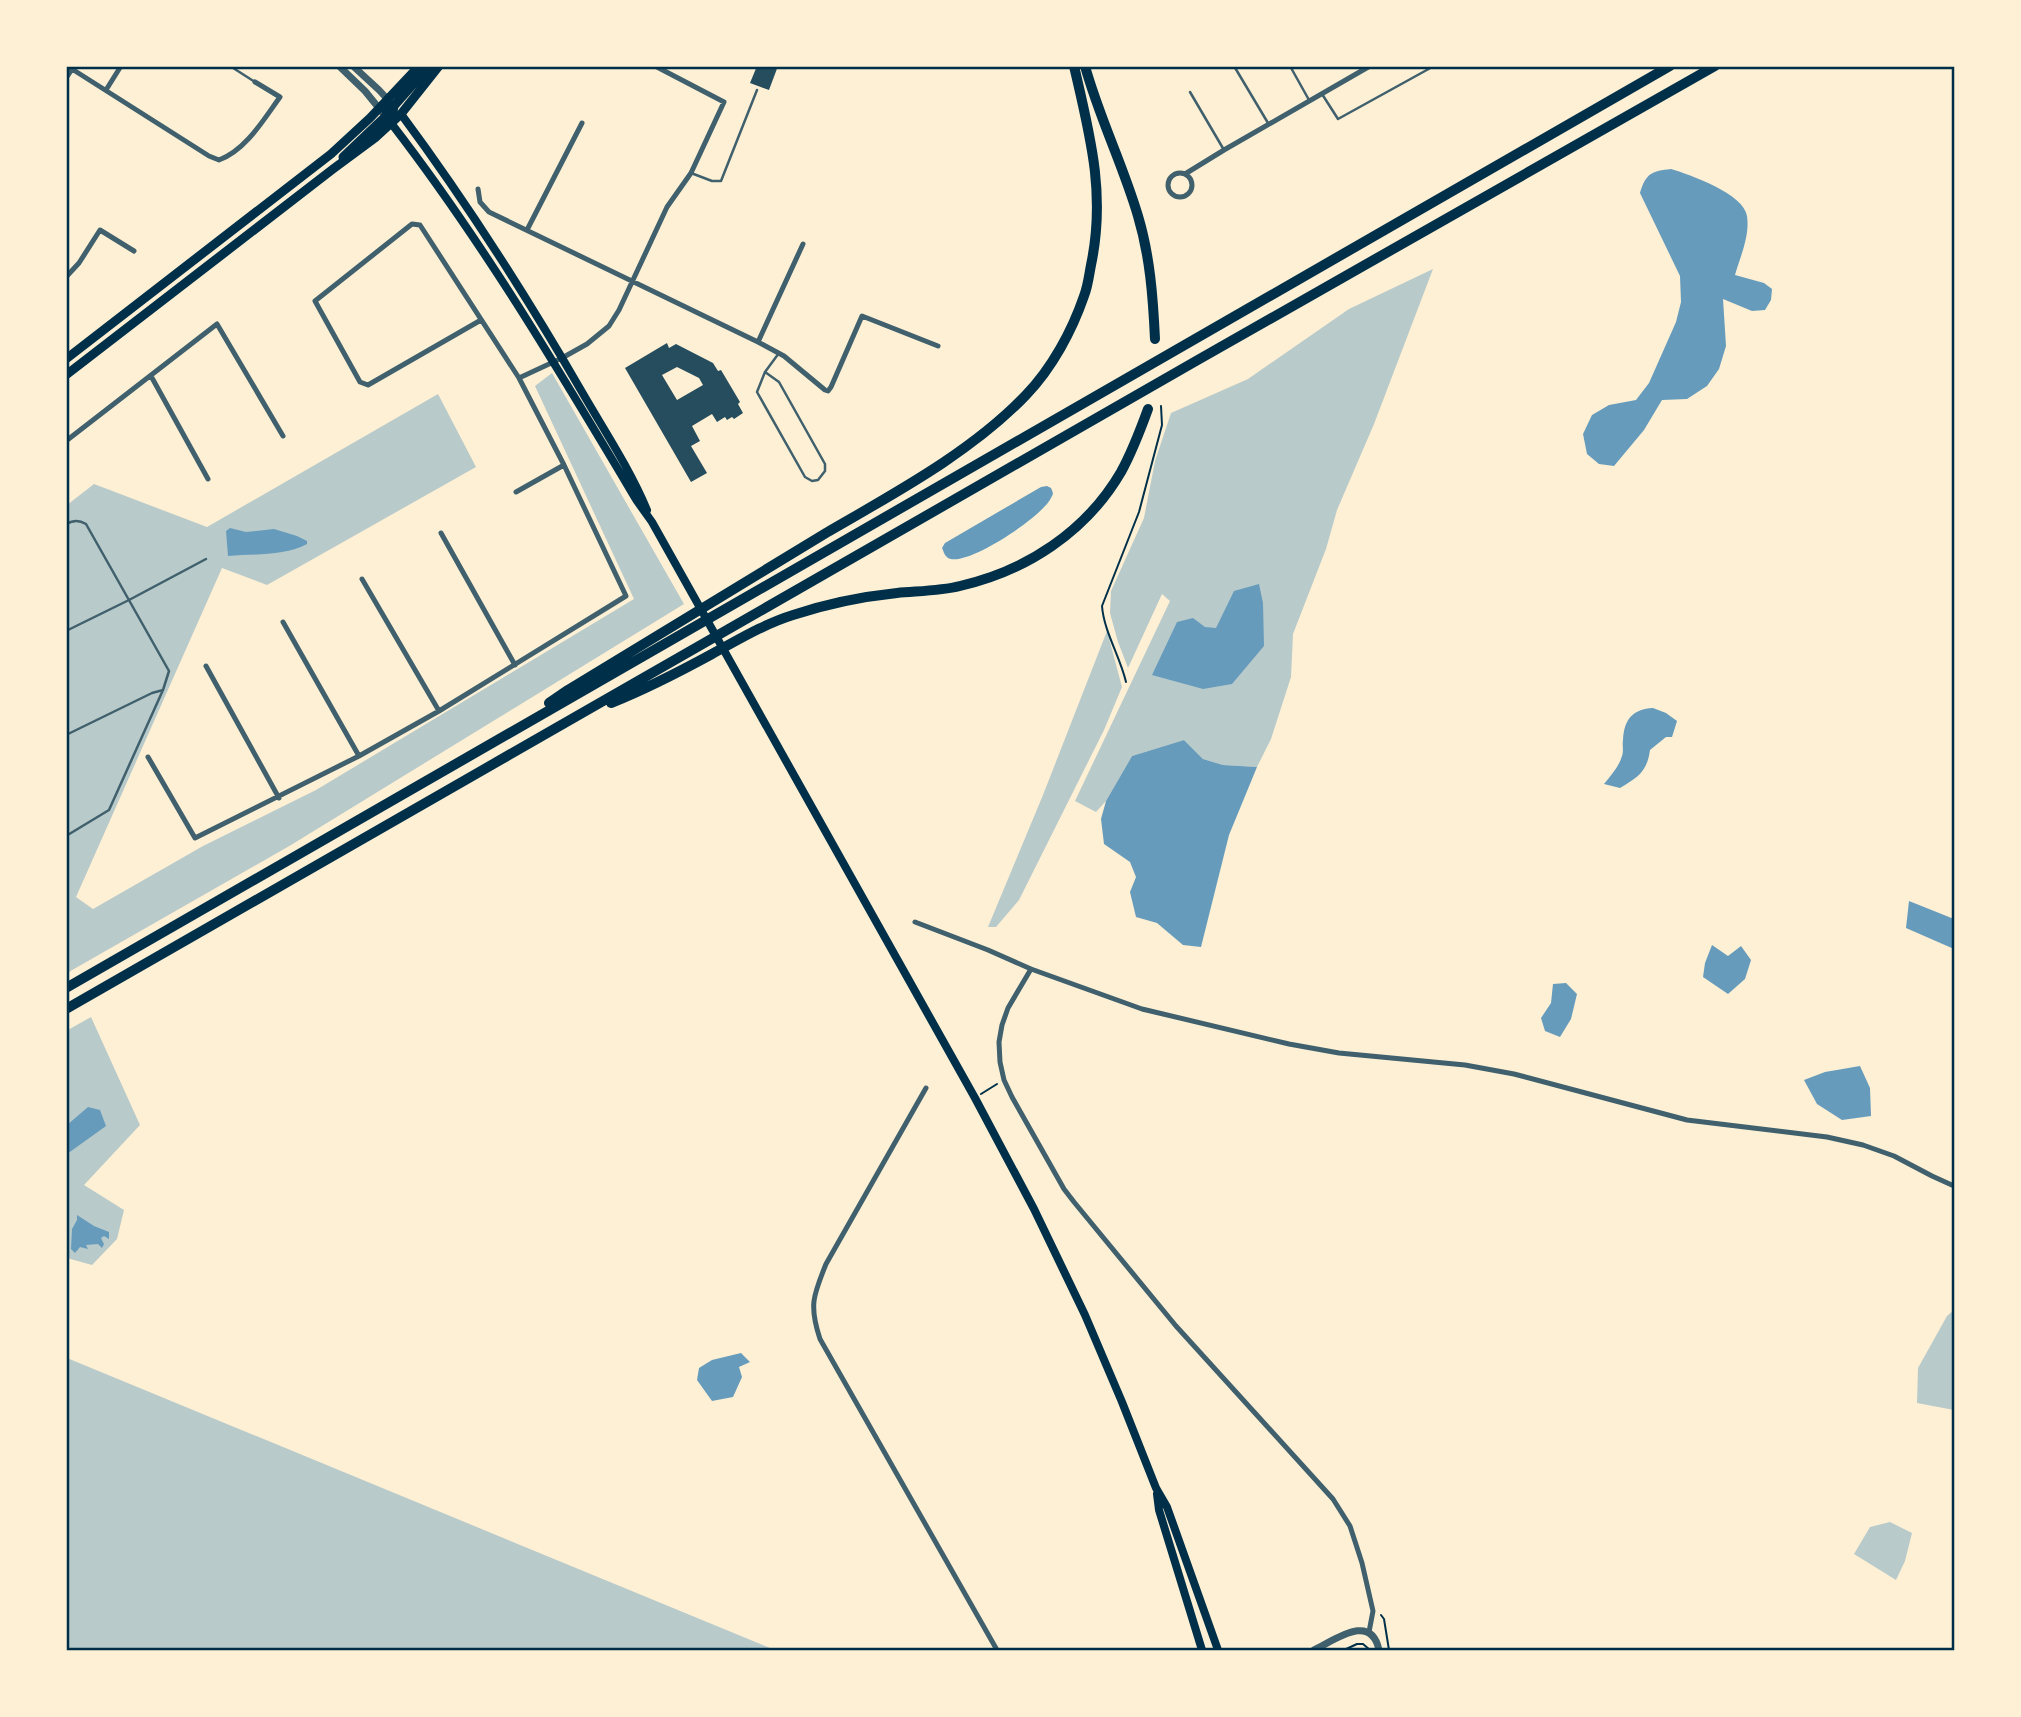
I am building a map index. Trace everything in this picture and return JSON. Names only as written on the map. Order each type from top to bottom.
[{"type":"highway","points":[[500,738],[568,690],[943,463],[1026,396],[1050,365],[1071,328],[1085,294],[1094,251],[1098,214],[1096,179],[1074,66]]},
{"type":"highway","points":[[1085,66],[1137,213],[1148,254],[1155,339]]},
{"type":"highway","points":[[66,988],[1670,66]]},
{"type":"highway","points":[[66,1009],[1715,66]]},
{"type":"highway","points":[[561,726],[642,690],[735,640],[790,616],[834,602],[958,587],[1030,562],[1065,538],[1094,509],[1120,474],[1136,443],[1148,409]]},
{"type":"main road","points":[[394,107],[419,66]]},
{"type":"main road","points":[[66,375],[375,138],[385,116],[429,66]]},
{"type":"main road","points":[[66,359],[331,154],[385,116],[439,66]]},
{"type":"main road","points":[[394,107],[475,219],[562,358],[975,1098],[1034,1209],[1085,1315],[1156,1488],[1167,1507],[1218,1650]]},
{"type":"main road","points":[[385,116],[419,158],[465,225],[652,522]]},
{"type":"main road","points":[[1156,1488],[1159,1510],[1202,1650]]},
{"type":"street","points":[[106,90],[121,66]]},
{"type":"street","points":[[339,66],[385,116]]},
{"type":"street","points":[[353,66],[394,107]]},
{"type":"street","points":[[519,378],[587,344],[609,326],[667,207],[691,173],[724,102],[655,66]]},
{"type":"street","points":[[1185,174],[1191,181],[1191,190],[1185,196],[1173,195],[1168,190],[1169,179],[1174,174],[1185,174],[1370,66]]},
{"type":"street","points":[[66,78],[72,69],[219,160],[228,156],[250,137],[280,97],[254,82]]},
{"type":"street","points":[[527,230],[582,123]]},
{"type":"street","points":[[478,189],[480,202],[489,212],[779,353],[822,389],[828,391],[831,387],[862,316],[938,346]]},
{"type":"street","points":[[148,757],[195,838],[359,756],[439,712],[626,596],[519,378],[420,225],[412,224],[315,301],[360,382],[368,385],[481,320]]},
{"type":"street","points":[[66,277],[79,263],[100,230],[134,251]]},
{"type":"street","points":[[758,342],[803,244]]},
{"type":"street","points":[[66,441],[218,324],[283,436]]},
{"type":"street","points":[[151,376],[208,479]]},
{"type":"street","points":[[516,492],[564,465]]},
{"type":"street","points":[[442,533],[515,665]]},
{"type":"street","points":[[362,579],[439,712]]},
{"type":"street","points":[[283,622],[359,756]]},
{"type":"street","points":[[206,666],[279,797]]},
{"type":"street","points":[[915,922],[1031,969],[1142,1009],[1289,1044],[1339,1053],[1465,1065],[1514,1074],[1687,1120],[1863,1144],[1955,1186]]},
{"type":"street","points":[[1031,969],[1008,1008],[1002,1025],[999,1042],[1004,1080],[1064,1189],[1074,1202],[1176,1326],[1333,1499],[1350,1527],[1362,1563],[1373,1611],[1369,1632]]},
{"type":"street","points":[[926,1088],[826,1264],[815,1293],[813,1317],[820,1339],[997,1650]]},
{"type":"street","points":[[1314,1650],[1361,1630],[1375,1637],[1379,1650]]},
{"type":"lane","points":[[230,66],[254,82]]},
{"type":"lane","points":[[1234,66],[1269,124]]},
{"type":"lane","points":[[1290,66],[1310,101]]},
{"type":"lane","points":[[1322,94],[1338,119],[1434,66]]},
{"type":"lane","points":[[691,173],[712,181],[722,181],[757,90]]},
{"type":"lane","points":[[1190,92],[1224,150]]},
{"type":"lane","points":[[765,373],[779,382],[825,464],[825,471],[818,480],[812,481],[805,477],[757,392],[765,373],[779,353]]},
{"type":"lane","points":[[66,524],[72,521],[86,524],[169,671],[109,810],[66,836]]},
{"type":"lane","points":[[66,631],[206,559]]},
{"type":"lane","points":[[66,735],[163,690]]},
{"type":"path","points":[[1125,682],[1123,668],[1102,616],[1102,606],[1139,512],[1162,425],[1161,406]]},
{"type":"path","points":[[975,1098],[1004,1080]]},
{"type":"path","points":[[1373,1611],[1384,1619],[1389,1650]]},
{"type":"path","points":[[1344,1650],[1356,1644],[1363,1644],[1370,1650]]},
{"type":"shaded area","points":[[1433,269],[1374,424],[1337,510],[1326,549],[1293,634],[1291,677],[1271,739],[1257,767],[1223,765],[1203,759],[1184,740],[1132,756],[1106,801],[1096,812],[1075,801],[1170,601],[1162,594],[1128,668],[1110,613],[1111,591],[1144,518],[1155,461],[1171,413],[1248,379],[1349,309]]},
{"type":"shaded area","points":[[552,373],[684,604],[291,845],[67,973],[67,505],[94,484],[207,527],[438,394],[476,467],[267,585],[222,568],[76,897],[93,909],[203,846],[316,790],[634,599],[535,386]]},
{"type":"shaded area","points":[[1107,631],[1122,687],[1104,730],[1019,900],[996,927],[988,927],[1043,795]]},
{"type":"shaded area","points":[[91,1017],[140,1125],[84,1185],[124,1210],[117,1239],[92,1265],[67,1258],[66,1031]]},
{"type":"shaded area","points":[[1954,1310],[1954,1410],[1917,1403],[1918,1368],[1947,1316]]},
{"type":"shaded area","points":[[67,1358],[775,1650],[67,1650]]},
{"type":"shaded area","points":[[1890,1522],[1912,1533],[1905,1561],[1896,1580],[1854,1554],[1870,1527]]},
{"type":"water","points":[[1671,169],[1715,186],[1737,200],[1744,208],[1747,231],[1735,275],[1764,283],[1772,289],[1771,300],[1765,310],[1752,311],[1723,299],[1726,346],[1719,369],[1707,386],[1687,399],[1662,400],[1644,430],[1614,466],[1599,464],[1587,454],[1583,434],[1592,415],[1609,405],[1636,400],[1649,383],[1676,322],[1681,302],[1680,276],[1640,193],[1651,174]]},
{"type":"water","points":[[1047,486],[1051,488],[1053,495],[1045,506],[1020,528],[971,555],[957,559],[946,556],[942,548],[945,543]]},
{"type":"water","points":[[230,528],[246,532],[274,529],[297,536],[307,541],[307,544],[279,553],[228,556],[226,531]]},
{"type":"water","points":[[1259,584],[1263,603],[1264,646],[1232,684],[1203,689],[1152,675],[1177,622],[1193,618],[1205,627],[1216,628],[1234,591]]},
{"type":"water","points":[[1653,708],[1677,721],[1672,737],[1666,737],[1650,750],[1644,769],[1632,781],[1620,788],[1604,784],[1621,760],[1625,726],[1631,716],[1640,710]]},
{"type":"water","points":[[1184,740],[1203,759],[1223,765],[1257,767],[1229,835],[1201,947],[1183,945],[1157,923],[1136,917],[1130,892],[1136,877],[1130,862],[1104,844],[1101,819],[1106,801],[1132,756]]},
{"type":"water","points":[[1909,901],[1954,919],[1954,949],[1906,928]]},
{"type":"water","points":[[1712,945],[1728,956],[1741,946],[1751,960],[1745,979],[1728,994],[1703,977]]},
{"type":"water","points":[[1566,983],[1577,994],[1571,1019],[1560,1037],[1545,1031],[1541,1018],[1551,1003],[1553,984]]},
{"type":"water","points":[[1860,1066],[1870,1088],[1871,1116],[1842,1120],[1817,1104],[1804,1080],[1825,1072]]},
{"type":"water","points":[[88,1107],[100,1110],[106,1126],[67,1154],[67,1125]]},
{"type":"water","points":[[77,1215],[109,1232],[109,1239],[104,1236],[101,1238],[104,1244],[102,1248],[98,1244],[86,1245],[88,1249],[80,1247],[75,1253],[71,1249],[72,1229]]},
{"type":"water","points":[[741,1353],[750,1362],[739,1367],[742,1377],[733,1397],[712,1401],[697,1380],[699,1368],[712,1360]]},
{"type":"building","points":[[757,66],[778,66],[769,90],[750,83]]},
{"type":"building","points":[[667,343],[669,348],[676,344],[713,363],[718,371],[721,370],[740,402],[738,404],[743,413],[734,419],[732,417],[727,420],[725,417],[717,422],[712,414],[692,426],[700,441],[691,446],[707,473],[691,482],[625,368]],"holes":[[[677,367],[699,378],[703,385],[677,400],[662,375]]]}]
